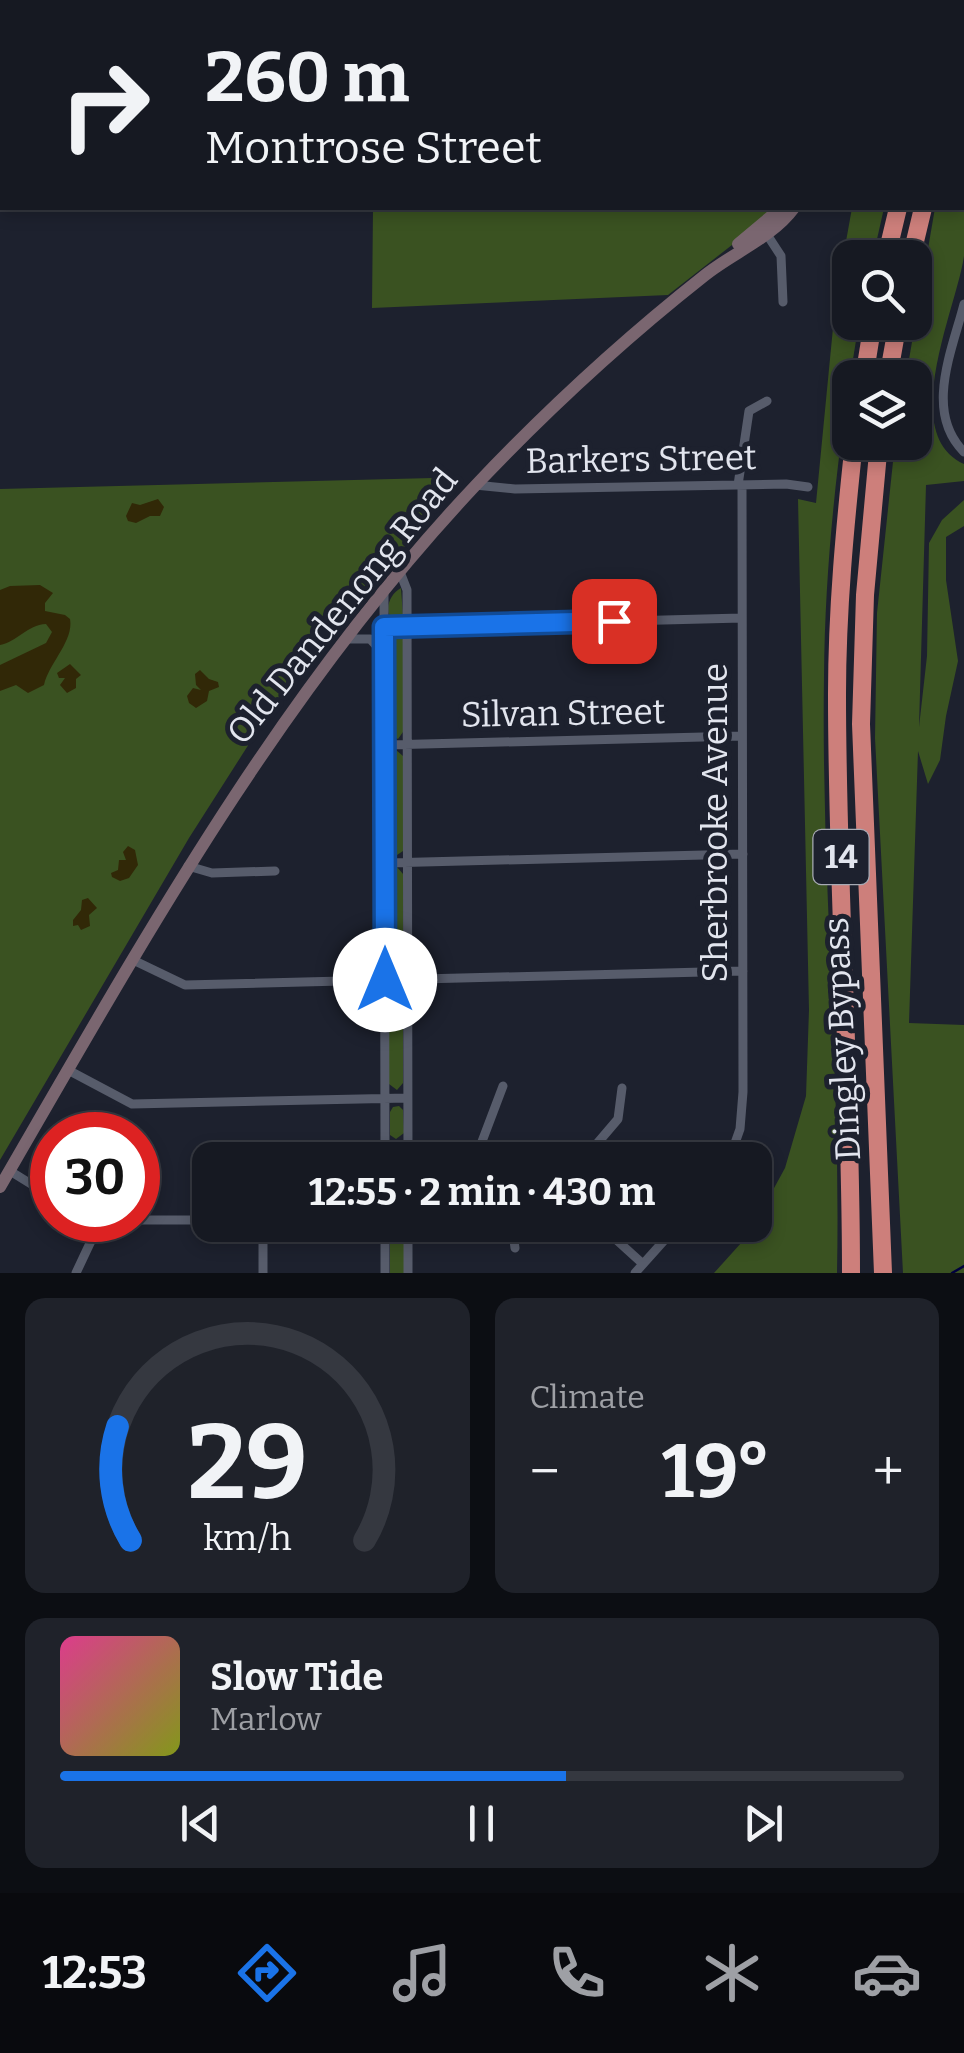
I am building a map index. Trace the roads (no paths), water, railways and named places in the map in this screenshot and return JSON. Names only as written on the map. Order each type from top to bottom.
[{"type":"highway","points":[[890,240],[898,210]]},
{"type":"highway","points":[[915,240],[923,210]]},
{"type":"highway","name":"Dingley Bypass","points":[[850,1273],[850,1133],[837,691],[852,460]]},
{"type":"highway","name":"Dingley Bypass","points":[[877,460],[865,595],[861,724],[883,1273]]},
{"type":"main road","name":"Old Dandenong Road","points":[[0,1187],[188,866],[278,729],[344,639],[476,486],[576,386],[786,210]]},
{"type":"street","points":[[764,229],[781,256],[784,302]]},
{"type":"street","points":[[964,304],[942,407],[948,430],[964,452]]},
{"type":"street","name":"Sherbrooke Avenue","points":[[737,1142],[743,1105],[740,484],[748,412],[767,401]]},
{"type":"street","name":"Barkers Street","points":[[476,486],[534,489],[740,484],[808,488]]},
{"type":"street","points":[[400,572],[407,588],[408,1142]]},
{"type":"street","points":[[384,590],[385,1142]]},
{"type":"street","points":[[384,627],[742,618]]},
{"type":"street","points":[[344,639],[370,639],[385,656]]},
{"type":"street","name":"Silvan Street","points":[[385,745],[742,736]]},
{"type":"street","points":[[385,862],[743,854]]},
{"type":"street","points":[[188,866],[206,872],[275,871]]},
{"type":"street","points":[[133,960],[185,985],[742,971]]},
{"type":"street","points":[[68,1070],[132,1104],[408,1098]]},
{"type":"street","points":[[482,1142],[503,1086]]},
{"type":"street","points":[[598,1142],[618,1119],[622,1088]]},
{"type":"street","points":[[10,1171],[30,1183]]},
{"type":"street","points":[[160,1220],[192,1220]]},
{"type":"street","points":[[76,1273],[89,1242]]},
{"type":"street","points":[[262,1242],[263,1273]]},
{"type":"street","points":[[385,1242],[386,1273]]},
{"type":"street","points":[[408,1242],[408,1273]]},
{"type":"street","points":[[515,1242],[516,1248]]},
{"type":"street","points":[[619,1242],[643,1264]]},
{"type":"street","points":[[634,1273],[663,1242]]},
{"type":"waterway","points":[[952,1273],[964,1266]]}]
